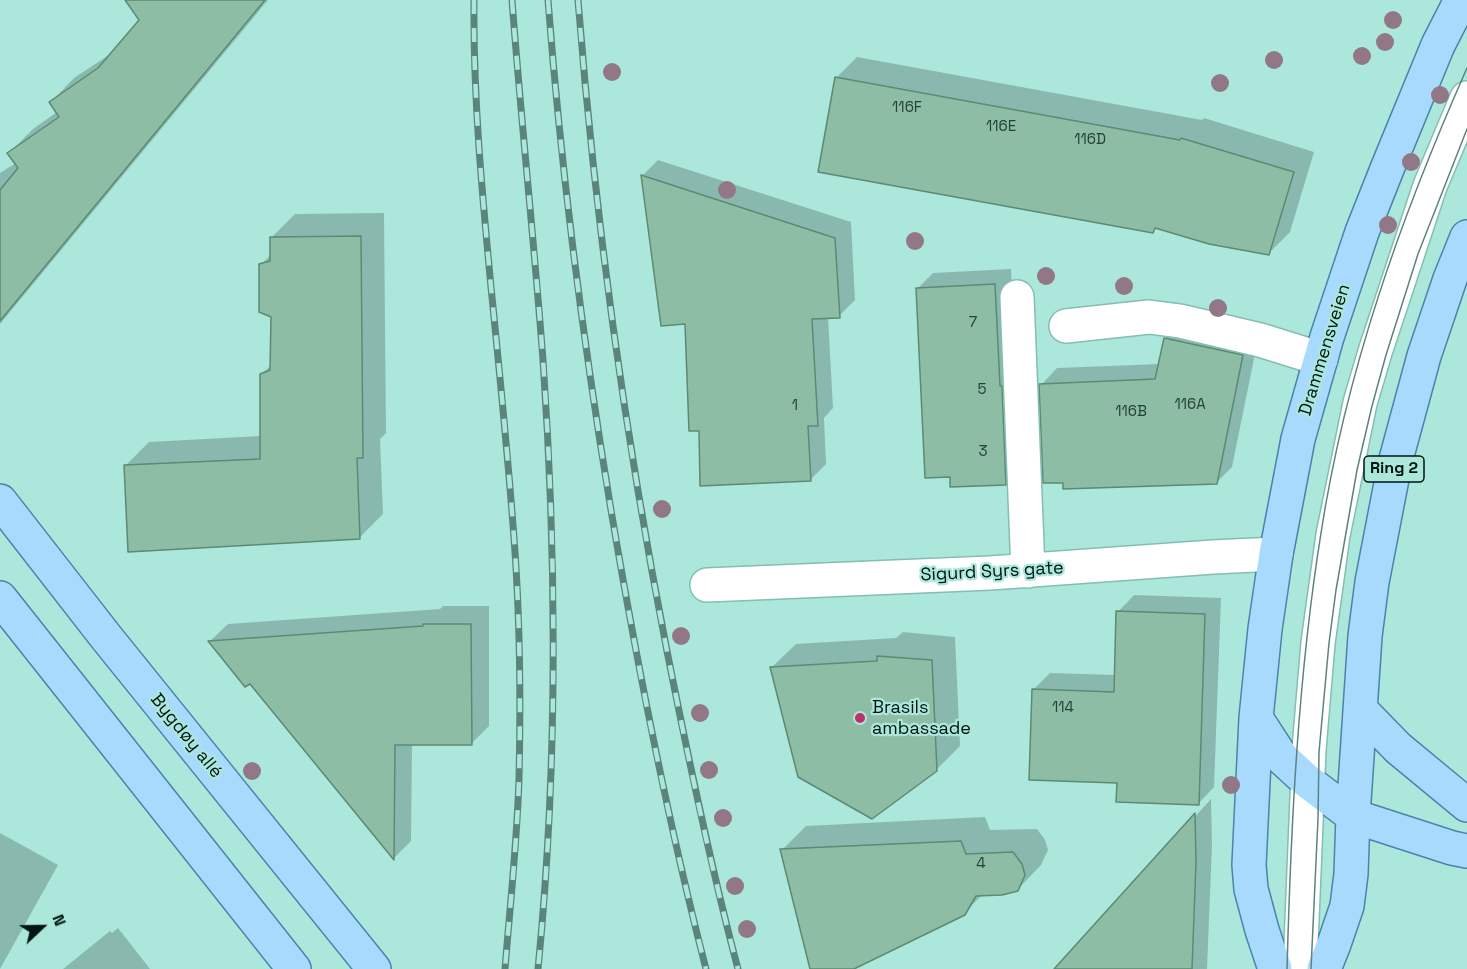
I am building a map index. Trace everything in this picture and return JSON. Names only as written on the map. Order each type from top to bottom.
[{"type":"main road","name":"Drammensveien","points":[[1275,969],[1251,889],[1249,865],[1256,718],[1264,629],[1298,439],[1362,232],[1438,45],[1461,0]]},
{"type":"main road","name":"Ring 2","points":[[1353,816],[1365,636],[1372,582],[1395,463],[1424,356],[1467,237]]},
{"type":"main road","name":"Bygdøy allé","points":[[0,501],[113,646],[374,969]]},
{"type":"main road","points":[[0,598],[294,969]]},
{"type":"main road","points":[[1361,710],[1398,748],[1467,805]]},
{"type":"main road","points":[[1256,718],[1282,758],[1307,781],[1353,816],[1467,851]]},
{"type":"main road","points":[[1323,969],[1347,906],[1351,874],[1353,816]]},
{"type":"street","points":[[1300,969],[1307,781],[1317,655],[1333,535],[1360,403],[1430,186],[1467,98]]},
{"type":"street","points":[[1017,297],[1028,571]]},
{"type":"street","points":[[1066,326],[1149,317],[1180,321],[1260,340],[1321,359]]},
{"type":"street","name":"Sigurd Syrs gate","points":[[707,585],[1028,571],[1276,554]]},
{"type":"building","points":[[125,0],[265,0],[0,321],[0,190],[18,168],[7,153],[59,117],[49,102],[98,68],[139,20]]},
{"type":"building","points":[[835,77],[1180,140],[1181,138],[1294,172],[1269,255],[1209,244],[1155,228],[1153,233],[818,172]]},
{"type":"building","points":[[641,175],[835,238],[840,318],[812,319],[818,426],[808,426],[811,481],[700,486],[699,431],[689,431],[685,324],[661,326]]},
{"type":"building","points":[[361,236],[363,458],[357,458],[360,539],[128,552],[124,465],[260,459],[260,374],[270,370],[271,317],[259,312],[259,264],[270,261],[270,237]]},
{"type":"building","points":[[995,284],[1006,485],[950,487],[950,477],[925,478],[916,288]]},
{"type":"building","points":[[1164,338],[1243,355],[1217,484],[1063,489],[1063,483],[1043,483],[1039,384],[1155,379]]},
{"type":"building","points":[[1116,611],[1205,614],[1199,805],[1116,802],[1117,783],[1029,780],[1032,689],[1114,692]]},
{"type":"building","points":[[423,624],[471,624],[472,745],[395,745],[394,860],[250,684],[245,687],[208,641],[423,626]]},
{"type":"building","points":[[877,656],[932,660],[937,771],[872,819],[798,777],[770,667],[877,661]]},
{"type":"building","points":[[1195,813],[1196,862],[1192,969],[1054,969]]},
{"type":"building","points":[[961,841],[966,854],[1013,852],[1022,864],[1025,875],[1018,891],[1002,895],[976,896],[965,915],[854,969],[810,969],[780,849]]},
{"type":"tram line","points":[[1287,969],[1293,805],[1301,696],[1313,587],[1332,473],[1361,354],[1398,238],[1467,68]]},
{"type":"tram line","points":[[1311,969],[1319,752],[1329,643],[1357,470],[1386,355],[1418,254],[1467,129]]},
{"type":"railway","points":[[474,0],[479,144],[511,495],[519,621],[519,779],[505,969]]},
{"type":"railway","points":[[512,0],[543,360],[551,512],[552,741],[545,893],[538,969]]},
{"type":"railway","points":[[548,0],[559,128],[574,256],[611,510],[654,741],[678,855],[706,969]]},
{"type":"railway","points":[[578,0],[593,163],[613,327],[638,489],[691,771],[738,969]]},
{"type":"place","name":"Brasils ambassade","points":[[860,718]]}]
